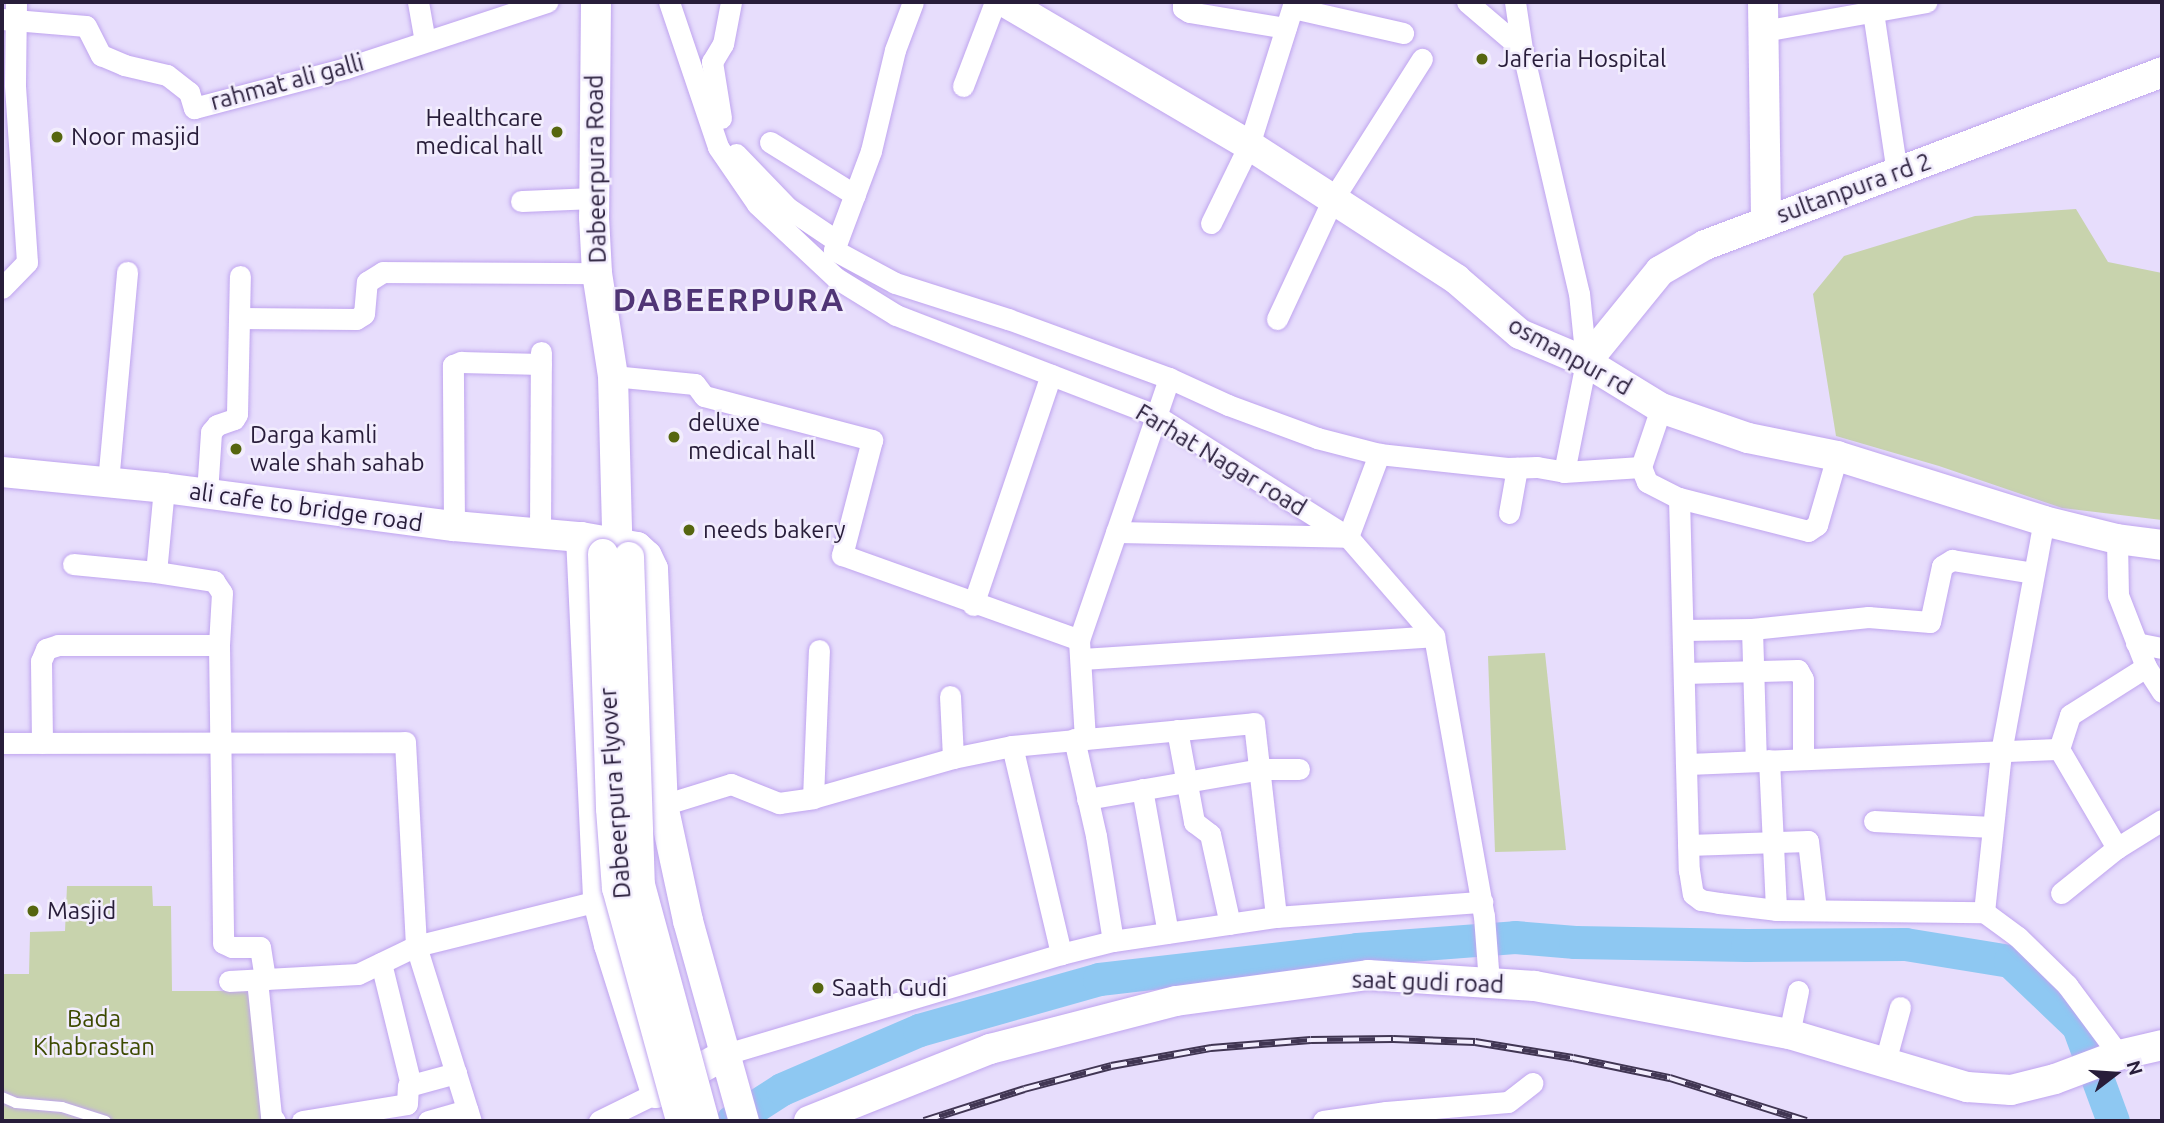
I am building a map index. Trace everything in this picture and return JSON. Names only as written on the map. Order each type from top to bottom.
[{"type":"street","points":[[418,2],[425,40]]},
{"type":"street","name":"rahmat ali galli","points":[[11,13],[86,26],[101,55],[124,65],[167,75],[189,92],[194,108],[346,68],[547,2]]},
{"type":"street","name":"Dabeerpura Road","points":[[596,2],[594,198],[597,273],[613,376],[610,545]]},
{"type":"street","name":"Farhat Nagar road","points":[[670,2],[718,147],[757,204],[836,278],[896,315],[1154,415],[1348,537],[1434,636]]},
{"type":"street","points":[[731,2],[723,44],[712,62],[719,110],[738,159],[788,208],[837,241]]},
{"type":"street","points":[[913,2],[895,50],[871,151],[834,250],[895,283],[1008,319],[1169,378],[1228,405],[1317,438],[1379,454],[1517,468],[1537,467],[1564,472],[1641,467]]},
{"type":"street","points":[[963,86],[995,2]]},
{"type":"street","name":"osmanpur rd","points":[[1005,2],[1250,145],[1457,279],[1520,334],[1586,362],[1661,408],[1748,438],[1838,456],[2044,521],[2117,539],[2162,545]]},
{"type":"street","points":[[1183,2],[1183,8],[1189,12],[1291,13],[1403,33]]},
{"type":"street","points":[[1467,2],[1522,49]]},
{"type":"street","points":[[1515,2],[1522,49],[1579,293],[1586,362],[1564,472]]},
{"type":"street","points":[[1766,221],[1763,16],[1873,12],[1926,2]]},
{"type":"street","points":[[1873,12],[1897,173]]},
{"type":"street","points":[[2,288],[27,262],[9,105],[11,13]]},
{"type":"street","points":[[1210,223],[1250,145],[1291,13]]},
{"type":"street","points":[[1277,318],[1333,199],[1422,59]]},
{"type":"street","name":"sultanpura rd 2","points":[[1586,362],[1660,271],[1705,245],[2162,72]]},
{"type":"street","points":[[770,142],[855,195]]},
{"type":"street","points":[[521,201],[594,198]]},
{"type":"street","points":[[108,482],[127,272]]},
{"type":"street","points":[[239,318],[356,319],[364,314],[367,282],[383,272],[597,273]]},
{"type":"street","points":[[207,493],[211,432],[216,425],[234,419],[237,414],[240,276]]},
{"type":"street","points":[[454,526],[453,365],[461,362],[541,357],[540,533]]},
{"type":"street","points":[[974,604],[1051,375]]},
{"type":"street","points":[[613,376],[695,384],[704,396],[872,440],[842,555],[974,604],[1080,649],[1434,636],[1483,909],[1488,974]]},
{"type":"street","points":[[1113,941],[1079,739],[1080,649],[1154,415],[1169,378]]},
{"type":"street","points":[[1661,408],[1641,467],[1647,482],[1679,498],[1808,531],[1818,525],[1838,456]]},
{"type":"street","points":[[1116,532],[1348,537],[1379,454]]},
{"type":"street","points":[[1509,513],[1517,468]]},
{"type":"street","name":"ali cafe to bridge road","points":[[2,472],[207,493],[454,526],[540,533],[610,545]]},
{"type":"street","points":[[156,572],[164,488]]},
{"type":"street","points":[[1679,498],[1688,845],[1693,894],[1718,903],[1776,910],[1984,912],[2018,937],[2067,985],[2119,1055]]},
{"type":"street","points":[[1984,912],[2001,752],[2044,521]]},
{"type":"street","points":[[2117,539],[2118,595],[2146,667],[2162,692]]},
{"type":"street","points":[[656,1093],[609,945],[598,901],[610,545],[637,547],[648,555],[653,569],[663,805],[688,921],[744,1121]]},
{"type":"street","name":"Dabeerpura Flyover","points":[[610,545],[617,888],[681,1121]]},
{"type":"street","name":"Dabeerpura Flyover","points":[[610,545],[640,885],[704,1121]]},
{"type":"street","points":[[1683,630],[1752,629],[1868,617],[1930,622],[1942,566],[1952,561],[2033,573]]},
{"type":"street","points":[[73,564],[156,572],[218,583],[222,593],[219,645],[223,943],[232,947],[260,947],[271,1116],[275,1121]]},
{"type":"street","points":[[1752,629],[1753,670],[1773,841],[1776,910]]},
{"type":"street","points":[[2136,643],[2162,648]]},
{"type":"street","points":[[41,743],[41,661],[46,649],[58,645],[219,645]]},
{"type":"street","points":[[813,799],[818,650]]},
{"type":"street","points":[[2117,849],[2059,749],[2070,715],[2146,667]]},
{"type":"street","points":[[1684,673],[1795,668],[1802,673],[1803,759]]},
{"type":"street","points":[[950,696],[953,758]]},
{"type":"street","points":[[663,805],[731,784],[779,803],[813,799],[953,758],[1012,746],[1254,723],[1276,917]]},
{"type":"street","points":[[1177,730],[1194,822],[1210,834],[1230,924]]},
{"type":"street","points":[[2,743],[405,741],[415,946],[469,1116],[428,1121]]},
{"type":"street","points":[[1012,746],[1061,954]]},
{"type":"street","points":[[1686,764],[2059,749]]},
{"type":"street","points":[[1087,799],[1260,769],[1299,769]]},
{"type":"street","points":[[1142,789],[1168,933]]},
{"type":"street","points":[[2061,892],[2117,849],[2162,820]]},
{"type":"street","points":[[1874,821],[1992,827]]},
{"type":"street","points":[[1688,845],[1808,841],[1816,910]]},
{"type":"street","points":[[229,981],[358,974],[415,946],[598,901]]},
{"type":"street","points":[[599,1121],[727,1060],[1061,954],[1113,941],[1276,917],[1483,909]]},
{"type":"street","points":[[609,945],[688,921]]},
{"type":"street","points":[[382,963],[400,1108]]},
{"type":"street","points":[[624,992],[701,966]]},
{"type":"street","name":"saat gudi road","points":[[809,1121],[990,1049],[1176,1001],[1368,975],[1488,974],[1535,986],[1789,1034],[1967,1087],[2011,1090],[2055,1079],[2119,1055],[2162,1045]]},
{"type":"street","points":[[1789,1034],[1798,991]]},
{"type":"street","points":[[1885,1062],[1900,1007]]},
{"type":"street","points":[[302,1121],[400,1108],[456,1073]]},
{"type":"street","points":[[1323,1121],[1509,1112],[1532,1083]]},
{"type":"lane","points":[[2,1097],[16,1103],[62,1107],[107,1121]]},
{"type":"green space","points":[[2076,209],[2108,262],[2162,273],[2162,520],[2062,508],[1939,466],[1836,436],[1813,294],[1844,256],[1975,216]]},
{"type":"green space","points":[[1545,653],[1566,850],[1495,852],[1488,656]]},
{"type":"green space","name":"Bada Khabrastan","points":[[67,886],[152,886],[153,906],[171,906],[172,991],[249,991],[263,1121],[2,1121],[2,974],[29,974],[30,932],[65,931]]},
{"type":"waterway","points":[[732,1121],[782,1089],[919,1030],[1099,979],[1357,949],[1515,937],[1575,942],[1905,944],[2010,961],[2078,1026],[2113,1121]]},
{"type":"railway","points":[[924,1121],[1024,1089],[1111,1066],[1211,1048],[1311,1040],[1393,1039],[1475,1042],[1573,1058],[1670,1078],[1806,1121]]},
{"type":"place","name":"Jaferia Hospital","points":[[1482,59]]},
{"type":"place","name":"Healthcare medical hall","points":[[557,132]]},
{"type":"place","name":"Noor masjid","points":[[57,137]]},
{"type":"place","name":"deluxe medical hall","points":[[674,437]]},
{"type":"place","name":"Darga kamli wale shah sahab","points":[[236,449]]},
{"type":"place","name":"needs bakery","points":[[689,530]]},
{"type":"place","name":"Masjid","points":[[33,911]]},
{"type":"place","name":"Saath Gudi","points":[[818,988]]},
{"type":"district","name":"DABEERPURA","points":[[729,299]]}]
